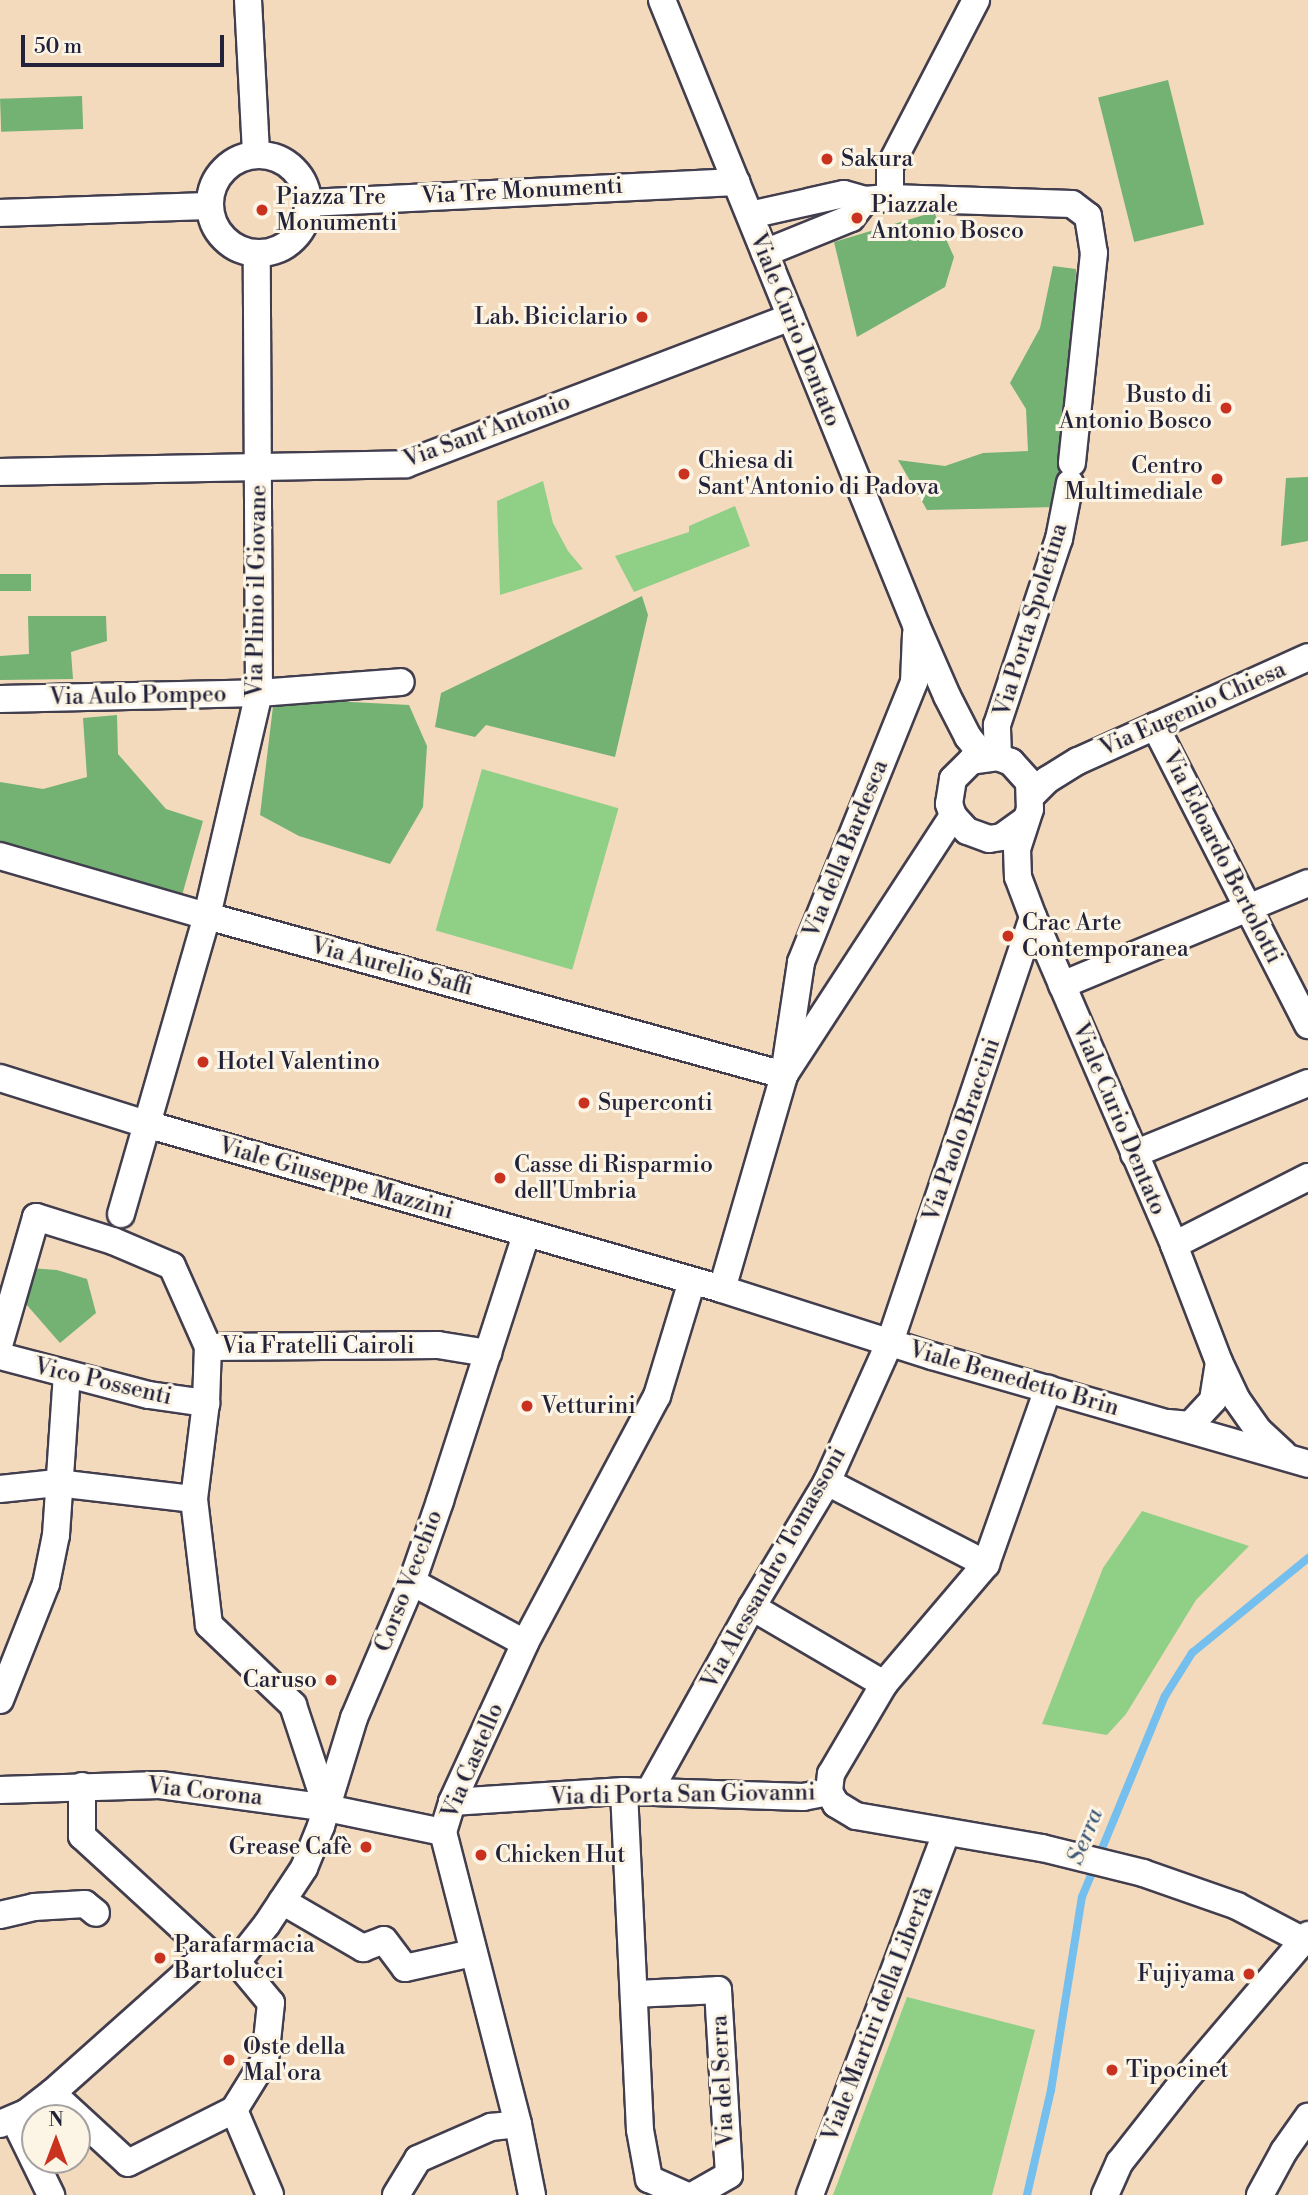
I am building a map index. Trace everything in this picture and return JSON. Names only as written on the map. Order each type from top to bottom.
[{"type":"street","points":[[248,0],[256,155]]},
{"type":"street","name":"Viale Curio Dentato","points":[[662,0],[916,625],[968,737],[988,761]]},
{"type":"street","points":[[765,253],[851,218],[878,199],[890,166],[976,0]]},
{"type":"street","points":[[256,155],[286,163],[305,188],[308,203],[306,219],[298,233],[280,248],[257,253],[241,250],[226,241],[216,229],[210,206],[215,181],[225,167],[239,158],[256,155]]},
{"type":"street","name":"Via Tre Monumenti","points":[[308,203],[736,182]]},
{"type":"street","points":[[750,215],[844,194],[878,199]]},
{"type":"street","name":"Via Porta Spoletina","points":[[878,199],[1072,204],[1088,216],[1094,253],[1071,473],[1059,539],[997,724],[988,761]]},
{"type":"street","points":[[0,213],[210,206]]},
{"type":"street","name":"Via Plinio il Giovane","points":[[146,1124],[206,916],[259,693],[257,253]]},
{"type":"street","name":"Via Sant'Antonio","points":[[0,472],[406,464],[790,317]]},
{"type":"street","name":"Via della Bardesca","points":[[722,1289],[784,1075],[801,962],[914,682],[916,625]]},
{"type":"street","name":"Via Eugenio Chiesa","points":[[1028,808],[1047,780],[1077,761],[1308,657]]},
{"type":"street","name":"Via Aulo Pompeo","points":[[0,699],[259,693],[401,682]]},
{"type":"street","name":"Via Edoardo Bertolotti","points":[[1156,726],[1308,1025]]},
{"type":"street","points":[[988,761],[1029,782],[1028,808],[1002,837],[976,836],[959,825],[953,816],[949,791],[988,761]]},
{"type":"street","name":"Via Eugenio Chiesa","points":[[988,761],[1038,765],[1077,761]]},
{"type":"street","name":"Viale Curio Dentato","points":[[1028,808],[1017,849],[1018,877],[1033,917],[1174,1245],[1219,1362],[1237,1400],[1258,1430],[1298,1461]]},
{"type":"street","name":"Via della Bardesca","points":[[784,1075],[953,816]]},
{"type":"street","name":"Viale Curio Dentato","points":[[976,836],[997,852],[1018,877]]},
{"type":"street","name":"Via Aurelio Saffi","points":[[0,856],[206,916],[784,1075]]},
{"type":"street","points":[[1062,985],[1308,883]]},
{"type":"street","name":"Via Paolo Braccini","points":[[890,1342],[1033,917]]},
{"type":"street","name":"Viale Giuseppe Mazzini","points":[[0,1078],[146,1124],[692,1281]]},
{"type":"street","points":[[1134,1154],[1308,1083]]},
{"type":"street","points":[[121,1214],[146,1124]]},
{"type":"street","points":[[1174,1245],[1308,1177]]},
{"type":"street","points":[[0,1342],[36,1217],[113,1241],[172,1266],[208,1347]]},
{"type":"street","name":"Corso Vecchio","points":[[237,1962],[304,1868],[327,1808],[354,1718],[412,1583],[526,1234]]},
{"type":"street","name":"Viale Benedetto Brin","points":[[692,1281],[1048,1389],[1298,1461]]},
{"type":"street","name":"Via Castello","points":[[531,2195],[518,2124],[443,1832],[452,1802],[525,1643],[657,1396],[692,1281]]},
{"type":"street","name":"Via Alessandro Tomassoni","points":[[637,1790],[827,1482],[890,1342]]},
{"type":"street","name":"Via Fratelli Cairoli","points":[[327,1808],[293,1705],[208,1625],[194,1499],[206,1403],[208,1347],[438,1345],[488,1353]]},
{"type":"street","name":"Vico Possenti","points":[[0,1356],[149,1395],[206,1403]]},
{"type":"street","points":[[1160,1422],[1190,1424],[1213,1400],[1219,1362]]},
{"type":"street","points":[[0,1700],[46,1584],[56,1535],[57,1483],[67,1375]]},
{"type":"street","points":[[829,1793],[831,1774],[884,1684],[986,1564],[1048,1389]]},
{"type":"street","points":[[827,1482],[986,1564]]},
{"type":"street","points":[[0,1489],[57,1483],[194,1499]]},
{"type":"street","points":[[412,1583],[525,1643]]},
{"type":"street","points":[[752,1607],[884,1684]]},
{"type":"street","name":"Via Corona","points":[[0,1790],[160,1785],[327,1808]]},
{"type":"street","points":[[52,2093],[128,2163],[234,2110],[265,2060],[271,2003],[237,1962],[211,1954],[82,1836],[82,1786]]},
{"type":"street","points":[[637,1790],[634,1994],[640,2130],[649,2179],[685,2195]]},
{"type":"street","name":"Via di Porta San Giovanni","points":[[452,1802],[637,1790],[803,1797],[829,1793],[836,1804],[856,1816],[1042,1848],[1143,1873],[1237,1906],[1306,1938]]},
{"type":"street","points":[[327,1808],[443,1832]]},
{"type":"street","name":"Viale Martiri della Libertà","points":[[810,2195],[946,1833]]},
{"type":"street","points":[[282,1901],[363,1948],[384,1940],[405,1968],[472,1953]]},
{"type":"street","points":[[0,1915],[34,1906],[85,1904],[96,1913]]},
{"type":"street","points":[[1105,2195],[1120,2162],[1183,2082],[1306,1938]]},
{"type":"street","points":[[51,2195],[7,2121],[52,2093],[198,1963],[237,1962]]},
{"type":"street","name":"Via del Serra","points":[[634,1994],[718,1990],[729,2175],[694,2195]]},
{"type":"street","points":[[234,2110],[270,2195]]},
{"type":"street","points":[[1260,2195],[1284,2151],[1308,2117]]},
{"type":"street","points":[[396,2195],[418,2160],[491,2127],[518,2124]]},
{"type":"green space","points":[[1168,80],[1204,225],[1134,242],[1098,97]]},
{"type":"green space","points":[[82,96],[83,129],[1,132],[0,99]]},
{"type":"green space","points":[[934,212],[954,257],[945,287],[857,337],[834,242]]},
{"type":"green space","points":[[1053,266],[1076,269],[1073,403],[1056,507],[927,510],[898,460],[945,466],[983,453],[1028,451],[1026,409],[1010,383],[1040,328]]},
{"type":"green space","points":[[1308,477],[1308,541],[1281,546],[1286,478]]},
{"type":"green space","points":[[543,481],[553,523],[568,551],[583,569],[500,595],[497,501]]},
{"type":"green space","points":[[735,506],[750,546],[634,592],[615,556],[689,532],[689,526]]},
{"type":"green space","points":[[0,574],[31,574],[31,591],[0,591]]},
{"type":"green space","points":[[642,596],[648,615],[615,757],[486,725],[475,737],[435,727],[441,693]]},
{"type":"green space","points":[[28,616],[106,616],[107,641],[71,652],[73,679],[0,680],[0,656],[29,654]]},
{"type":"green space","points":[[274,698],[409,705],[427,746],[423,807],[390,864],[299,836],[260,815]]},
{"type":"green space","points":[[117,715],[118,754],[166,809],[203,821],[181,899],[0,843],[0,782],[43,789],[87,777],[83,718]]},
{"type":"green space","points":[[482,769],[618,808],[572,970],[436,930]]},
{"type":"green space","points":[[30,1268],[57,1270],[87,1279],[96,1313],[60,1343],[19,1296]]},
{"type":"green space","points":[[1142,1511],[1249,1546],[1196,1600],[1126,1714],[1107,1735],[1042,1724],[1103,1568]]},
{"type":"green space","points":[[907,1997],[1035,2030],[992,2195],[833,2195]]},
{"type":"waterway","name":"Serra","points":[[1027,2195],[1051,2090],[1082,1897],[1165,1696],[1192,1653],[1308,1558]]},
{"type":"place","name":"Sakura","points":[[827,159]]},
{"type":"place","name":"Piazza Tre Monumenti","points":[[262,210]]},
{"type":"place","name":"Piazzale Antonio Bosco","points":[[857,218]]},
{"type":"place","name":"Lab. Biciclario","points":[[642,317]]},
{"type":"place","name":"Busto di Antonio Bosco","points":[[1226,408]]},
{"type":"place","name":"Chiesa di Sant'Antonio di Padova","points":[[684,474]]},
{"type":"place","name":"Centro Multimediale","points":[[1217,479]]},
{"type":"place","name":"Crac Arte Contemporanea","points":[[1008,936]]},
{"type":"place","name":"Hotel Valentino","points":[[203,1062]]},
{"type":"place","name":"Superconti","points":[[584,1103]]},
{"type":"place","name":"Casse di Risparmio dell'Umbria","points":[[500,1178]]},
{"type":"place","name":"Vetturini","points":[[527,1406]]},
{"type":"place","name":"Caruso","points":[[331,1680]]},
{"type":"place","name":"Grease Cafè","points":[[366,1847]]},
{"type":"place","name":"Chicken Hut","points":[[481,1855]]},
{"type":"place","name":"Parafarmacia Bartolucci","points":[[160,1958]]},
{"type":"place","name":"Fujiyama","points":[[1249,1974]]},
{"type":"place","name":"Oste della Mal'ora","points":[[229,2060]]},
{"type":"place","name":"Tipocinet","points":[[1112,2070]]}]
